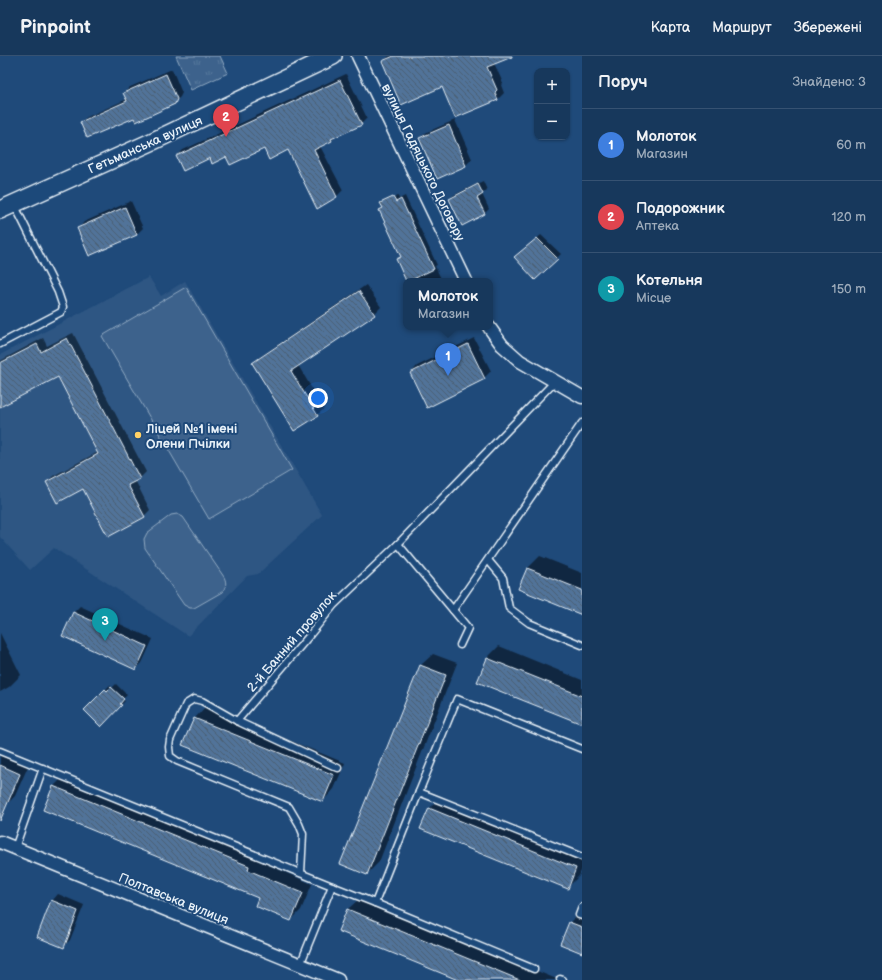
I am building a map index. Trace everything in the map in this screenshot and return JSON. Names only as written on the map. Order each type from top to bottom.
[{"type":"street","name":"Гетьманська вулиця","points":[[7,206],[149,143],[333,56]]},
{"type":"street","name":"вулиця Гадяцького Договору","points":[[358,56],[465,278]]},
{"type":"street","points":[[491,330],[502,345],[520,361],[582,397]]},
{"type":"street","name":"Полтавська вулиця","points":[[0,842],[338,980]]},
{"type":"lane","points":[[0,344],[61,312],[63,307],[58,292],[7,206]]},
{"type":"lane","name":"2-й Банний провулок","points":[[237,721],[334,605],[398,544],[555,381]]},
{"type":"lane","points":[[453,610],[582,423]]},
{"type":"lane","points":[[398,544],[468,628],[460,645]]},
{"type":"lane","points":[[488,560],[503,578],[509,608],[528,623],[582,645]]},
{"type":"lane","points":[[375,903],[457,698],[582,748]]},
{"type":"lane","points":[[300,873],[303,834],[289,807],[177,761],[170,756],[170,740],[186,704],[194,699],[202,701],[237,721],[338,768]]},
{"type":"lane","points":[[0,751],[534,969]]},
{"type":"lane","points":[[15,848],[43,768]]},
{"type":"lane","points":[[419,792],[582,857]]},
{"type":"lane","points":[[300,964],[332,886]]},
{"type":"lane","points":[[582,907],[579,915],[582,916]]},
{"type":"shaded area","name":"Ліцей №1 імені Олени Пчілки","points":[[149,277],[161,296],[185,281],[322,515],[258,574],[247,576],[188,636],[54,548],[30,570],[0,537],[0,355]]},
{"type":"green space","points":[[176,56],[220,56],[228,73],[191,90]]},
{"type":"green space","points":[[186,287],[292,470],[209,519],[102,336]]},
{"type":"green space","points":[[177,514],[183,517],[226,581],[222,592],[194,608],[184,605],[145,548],[144,539],[147,533],[171,515]]},
{"type":"building","points":[[394,56],[512,57],[487,67],[497,90],[495,92],[498,100],[455,118],[442,87],[401,105],[382,61]]},
{"type":"building","points":[[166,74],[177,99],[175,104],[136,122],[134,118],[87,138],[80,122],[127,101],[123,93]]},
{"type":"building","points":[[340,80],[362,125],[331,139],[332,141],[314,150],[337,197],[317,209],[288,150],[269,160],[264,149],[230,165],[226,157],[212,164],[210,158],[183,171],[176,156]]},
{"type":"building","points":[[449,125],[466,166],[437,179],[419,138]]},
{"type":"building","points":[[478,184],[483,194],[477,198],[485,214],[462,226],[449,199]]},
{"type":"building","points":[[393,197],[396,202],[401,199],[434,269],[415,278],[405,278],[396,259],[401,257],[379,210],[383,208],[380,203]]},
{"type":"building","points":[[125,207],[137,235],[89,256],[77,228]]},
{"type":"building","points":[[537,238],[558,259],[535,280],[514,257]]},
{"type":"building","points":[[359,291],[375,315],[291,371],[318,416],[294,431],[252,363]]},
{"type":"building","points":[[67,338],[140,479],[128,485],[145,517],[108,537],[83,489],[57,503],[46,482],[98,454],[58,377],[0,407],[0,363],[37,344],[41,352]]},
{"type":"building","points":[[468,344],[485,379],[427,408],[410,373]]},
{"type":"building","points":[[527,568],[582,590],[582,615],[518,589]]},
{"type":"building","points":[[73,612],[147,646],[136,670],[62,636]]},
{"type":"building","points":[[487,658],[582,696],[582,724],[477,682]]},
{"type":"building","points":[[420,665],[446,675],[367,875],[340,864]]},
{"type":"building","points":[[111,687],[124,699],[120,704],[122,705],[101,727],[84,710],[105,689],[107,691]]},
{"type":"building","points":[[194,718],[334,775],[323,802],[182,745]]},
{"type":"building","points":[[0,765],[20,774],[0,821]]},
{"type":"building","points":[[53,786],[249,866],[248,870],[303,893],[291,921],[255,906],[258,898],[43,810]]},
{"type":"building","points":[[429,808],[576,868],[568,889],[420,829]]},
{"type":"building","points":[[51,900],[78,911],[64,948],[37,937]]},
{"type":"building","points":[[347,909],[520,980],[458,980],[338,931]]},
{"type":"building","points":[[569,922],[582,927],[582,953],[560,944]]},
{"type":"place","name":"Подорожник","points":[[226,137]]},
{"type":"place","name":"Молоток","points":[[448,376]]},
{"type":"place","name":"Ліцей №1 імені Олени Пчілки","points":[[138,435]]},
{"type":"place","name":"Котельня","points":[[105,641]]}]
